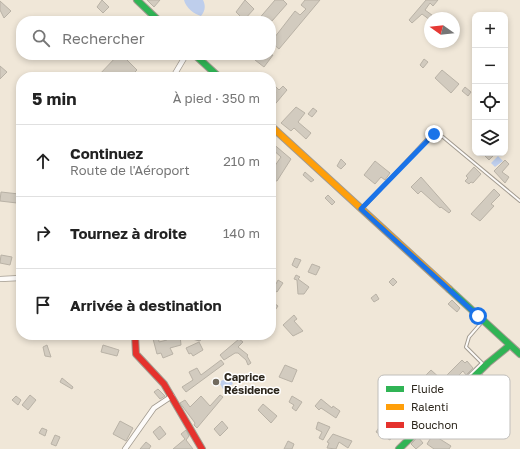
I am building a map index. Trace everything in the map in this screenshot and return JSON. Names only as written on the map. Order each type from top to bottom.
[{"type":"main road","points":[[137,0],[154,16]]},
{"type":"main road","points":[[200,60],[214,72]]},
{"type":"main road","points":[[276,131],[483,320],[508,347],[520,354]]},
{"type":"main road","points":[[135,340],[136,354],[164,384],[202,449]]},
{"type":"main road","points":[[476,375],[508,347]]},
{"type":"main road","points":[[399,449],[409,439]]},
{"type":"street","points":[[176,72],[183,60]]},
{"type":"street","points":[[0,279],[16,278]]},
{"type":"street","points":[[126,449],[154,408],[172,396]]},
{"type":"lane","points":[[361,209],[429,137],[437,134],[443,137],[491,175],[520,201]]},
{"type":"lane","points":[[470,375],[482,363],[466,348],[471,334],[483,320]]},
{"type":"water","points":[[184,0],[203,0],[205,8],[201,16],[191,10]]},
{"type":"water","points":[[498,156],[503,161],[495,167],[491,163]]},
{"type":"water","points":[[229,377],[233,384],[223,389],[219,382]]},
{"type":"building","points":[[102,0],[109,7],[103,13],[97,7]]},
{"type":"building","points":[[147,0],[160,0],[154,7]]},
{"type":"building","points":[[245,0],[254,9],[248,16],[240,16],[236,12]]},
{"type":"building","points":[[275,0],[283,0],[287,4],[276,16],[261,16]]},
{"type":"building","points":[[305,0],[320,0],[279,49],[276,46],[276,36],[295,11],[300,15],[306,9],[301,5]]},
{"type":"building","points":[[426,0],[438,0],[433,6],[430,3],[425,10],[428,12],[424,12],[424,16],[422,14],[412,23],[409,20]]},
{"type":"building","points":[[0,1],[11,11],[4,18],[0,10]]},
{"type":"building","points":[[424,59],[428,62],[423,68],[420,65]]},
{"type":"building","points":[[113,60],[127,60],[137,70],[135,72],[102,72]]},
{"type":"building","points":[[255,60],[269,60],[264,67]]},
{"type":"building","points":[[0,66],[7,72],[0,79]]},
{"type":"building","points":[[442,70],[459,84],[451,93],[435,78]]},
{"type":"building","points":[[283,86],[287,90],[276,103],[276,87],[279,90]]},
{"type":"building","points":[[465,87],[471,92],[468,96],[462,91]]},
{"type":"building","points":[[296,107],[305,113],[298,122],[311,133],[306,139],[294,128],[291,131],[281,123]]},
{"type":"building","points":[[313,108],[317,111],[312,117],[308,114]]},
{"type":"building","points":[[276,146],[291,159],[276,181],[276,164],[281,157],[276,152]]},
{"type":"building","points":[[485,156],[493,156],[489,160]]},
{"type":"building","points":[[341,159],[346,164],[341,169],[337,166]]},
{"type":"building","points":[[505,160],[509,164],[502,172],[509,177],[505,183],[494,171]]},
{"type":"building","points":[[375,161],[390,173],[385,180],[381,177],[375,184],[364,175]]},
{"type":"building","points":[[474,167],[481,174],[473,183],[471,182],[469,184],[465,181],[468,178],[466,176]]},
{"type":"building","points":[[305,172],[314,180],[311,182],[303,175]]},
{"type":"building","points":[[421,177],[451,211],[449,213],[441,207],[440,208],[421,191],[418,194],[411,187]]},
{"type":"building","points":[[494,189],[500,195],[491,204],[494,206],[480,221],[471,214]]},
{"type":"building","points":[[1,192],[16,194],[16,203],[0,201]]},
{"type":"building","points":[[328,195],[335,202],[332,205],[325,198]]},
{"type":"building","points":[[1,255],[12,257],[10,265],[0,263]]},
{"type":"building","points":[[295,258],[301,260],[297,268],[292,265]]},
{"type":"building","points":[[312,264],[320,267],[316,275],[308,272]]},
{"type":"building","points":[[296,275],[300,277],[298,279],[309,287],[304,294],[298,294],[297,280],[294,279]]},
{"type":"building","points":[[393,278],[397,282],[393,286],[389,282]]},
{"type":"building","points":[[278,280],[283,283],[277,292],[276,291],[276,284]]},
{"type":"building","points":[[376,294],[379,299],[374,302],[371,298]]},
{"type":"building","points":[[452,300],[460,308],[457,312],[448,304]]},
{"type":"building","points":[[294,315],[297,319],[294,321],[303,331],[293,336],[283,325]]},
{"type":"building","points":[[153,340],[159,340],[159,342],[167,340],[180,340],[181,345],[170,348],[173,354],[163,358],[161,353],[157,354]]},
{"type":"building","points":[[238,340],[240,340],[243,342],[238,347],[248,355],[247,356],[251,363],[248,365],[246,360],[238,353],[235,353],[224,360],[220,355]]},
{"type":"building","points":[[199,342],[203,350],[193,356],[191,353],[189,354],[186,348]]},
{"type":"building","points":[[47,345],[51,357],[45,356],[43,347]]},
{"type":"building","points":[[103,345],[119,350],[117,356],[101,352]]},
{"type":"building","points":[[221,360],[224,364],[186,392],[182,387],[193,380],[189,372],[197,368],[201,375]]},
{"type":"building","points":[[462,360],[465,363],[467,361],[473,368],[466,375],[463,371],[459,375],[447,375]]},
{"type":"building","points":[[285,365],[297,370],[292,382],[279,377]]},
{"type":"building","points":[[431,370],[436,375],[426,375]]},
{"type":"building","points":[[62,378],[73,387],[72,389],[60,382]]},
{"type":"building","points":[[158,389],[165,396],[160,399],[154,392]]},
{"type":"building","points":[[30,395],[36,400],[28,410],[22,405]]},
{"type":"building","points":[[220,395],[223,397],[197,428],[180,403],[185,400],[190,407],[201,396],[210,406]]},
{"type":"building","points":[[16,396],[21,400],[18,405],[12,400]]},
{"type":"building","points":[[292,396],[302,402],[296,411],[292,408],[294,405],[289,402]]},
{"type":"building","points":[[321,399],[332,408],[333,406],[340,411],[336,418],[321,408],[319,410],[315,406]]},
{"type":"building","points":[[263,404],[277,416],[271,423],[258,410]]},
{"type":"building","points":[[120,421],[133,428],[126,441],[113,434]]},
{"type":"building","points":[[222,421],[228,428],[220,436],[214,429]]},
{"type":"building","points":[[318,422],[330,427],[323,440],[319,438],[322,432],[316,429]]},
{"type":"building","points":[[160,426],[166,434],[159,440],[153,432]]},
{"type":"building","points":[[42,428],[47,430],[45,436],[39,433]]},
{"type":"building","points":[[186,430],[189,436],[186,440],[193,449],[173,449],[185,439],[181,434]]},
{"type":"building","points":[[333,434],[352,441],[348,448],[339,442],[336,449],[327,448],[329,443],[327,442]]},
{"type":"building","points":[[55,435],[60,437],[56,446],[51,444]]},
{"type":"building","points":[[416,439],[420,439],[423,443],[416,449],[411,444]]},
{"type":"building","points":[[430,439],[440,439],[451,446],[449,449],[434,449],[427,444]]},
{"type":"building","points":[[288,441],[294,444],[292,449],[284,449]]},
{"type":"building","points":[[146,442],[151,446],[149,449],[140,449]]},
{"type":"traffic: fast","points":[[137,0],[154,16]]},
{"type":"traffic: fast","points":[[200,60],[214,72]]},
{"type":"traffic: fast","points":[[449,289],[520,354]]},
{"type":"traffic: fast","points":[[476,375],[510,345]]},
{"type":"traffic: fast","points":[[399,449],[409,439]]},
{"type":"traffic: slow","points":[[276,131],[449,289]]},
{"type":"traffic: jam","points":[[135,340],[136,354],[164,384],[202,449]]},
{"type":"place","name":"Caprice Résidence","points":[[216,382]]},
{"type":"route","points":[[434,134],[429,137],[361,209],[478,316]]}]
